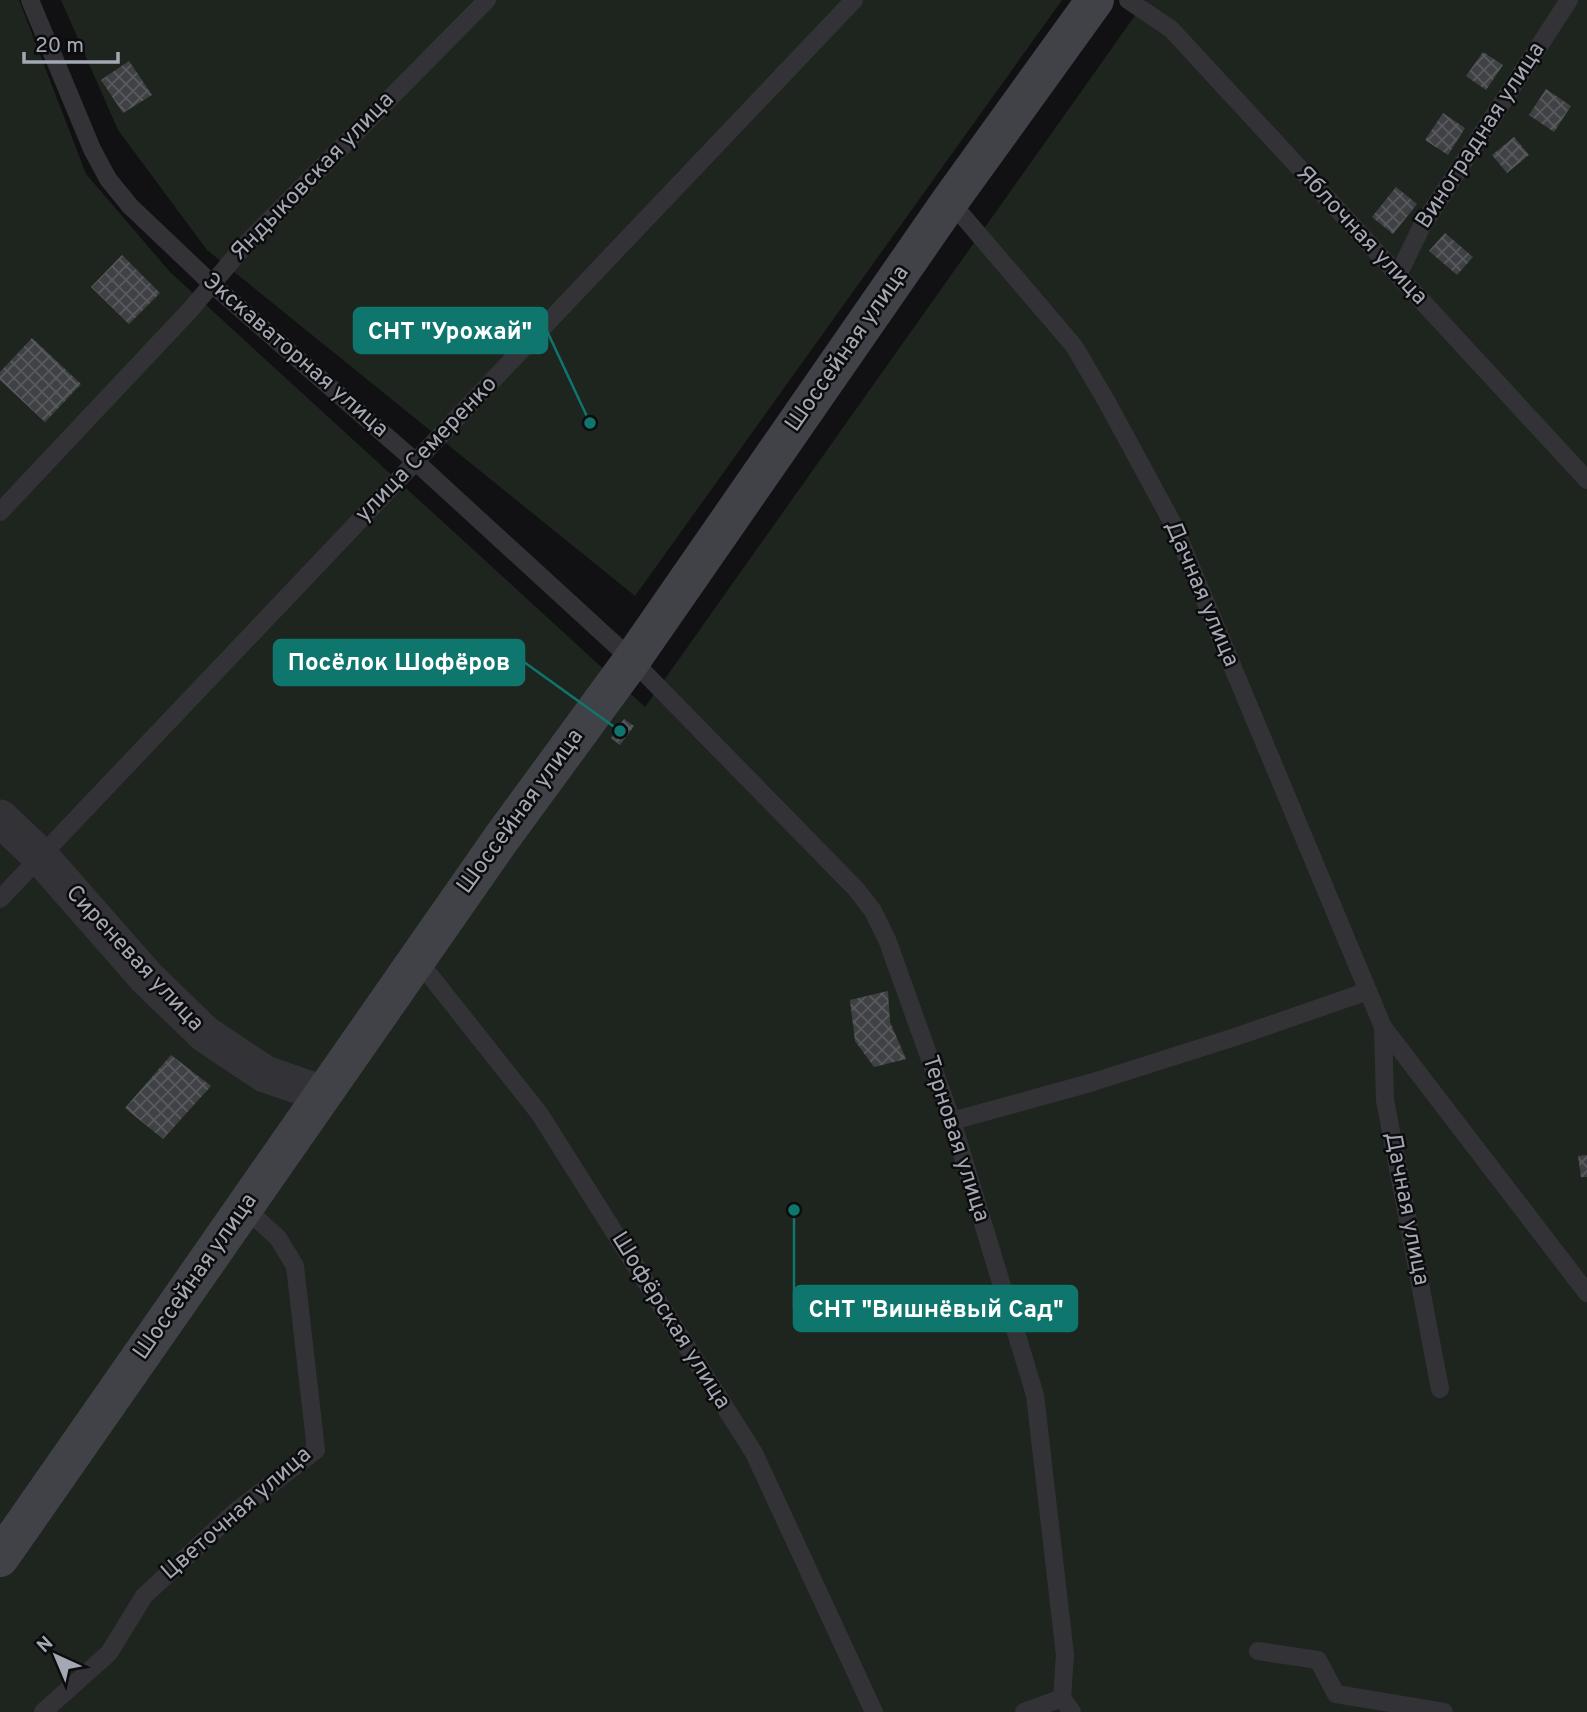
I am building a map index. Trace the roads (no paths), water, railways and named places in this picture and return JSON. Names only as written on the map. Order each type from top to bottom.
[{"type":"street","name":"Шоссейная улица","points":[[0,1558],[501,839],[632,660],[950,201],[1095,0]]},
{"type":"street","name":"Сиреневая улица","points":[[0,818],[40,856],[147,978],[205,1034],[265,1074],[323,1094]]},
{"type":"lane","name":"Экскаваторная улица","points":[[30,0],[92,149],[108,178],[130,206],[212,284],[416,462],[632,660]]},
{"type":"lane","name":"Яндыковская улица","points":[[0,512],[191,309],[245,245],[487,0]]},
{"type":"lane","name":"улица Семеренко","points":[[0,899],[854,0]]},
{"type":"lane","name":"Яблочная улица","points":[[1128,0],[1171,29],[1587,480]]},
{"type":"lane","name":"Виноградная улица","points":[[1398,275],[1422,226],[1569,0]]},
{"type":"lane","name":"Дачная улица","points":[[950,201],[1074,346],[1173,524],[1383,1027],[1587,1293]]},
{"type":"lane","name":"Терновая улица","points":[[632,660],[856,889],[873,911],[888,942],[952,1121],[1035,1395],[1065,1655],[1067,1705]]},
{"type":"lane","name":"Шофёрская улица","points":[[417,959],[539,1113],[754,1453],[874,1712]]},
{"type":"lane","points":[[952,1121],[1090,1083],[1368,991]]},
{"type":"lane","name":"Дачная улица","points":[[1383,1027],[1385,1100],[1440,1388]]},
{"type":"lane","name":"Цветочная улица","points":[[43,1712],[109,1653],[144,1596],[235,1512],[316,1450],[295,1266],[278,1238],[244,1207]]},
{"type":"lane","points":[[1258,1651],[1318,1660],[1336,1695],[1444,1712]]},
{"type":"lane","points":[[1024,1712],[1067,1705]]},
{"type":"place","name":"СНТ \"Урожай\"","points":[[590,423]]},
{"type":"place","name":"Посёлок Шофёров","points":[[620,731]]},
{"type":"place","name":"СНТ \"Вишнёвый Сад\"","points":[[794,1210]]}]
